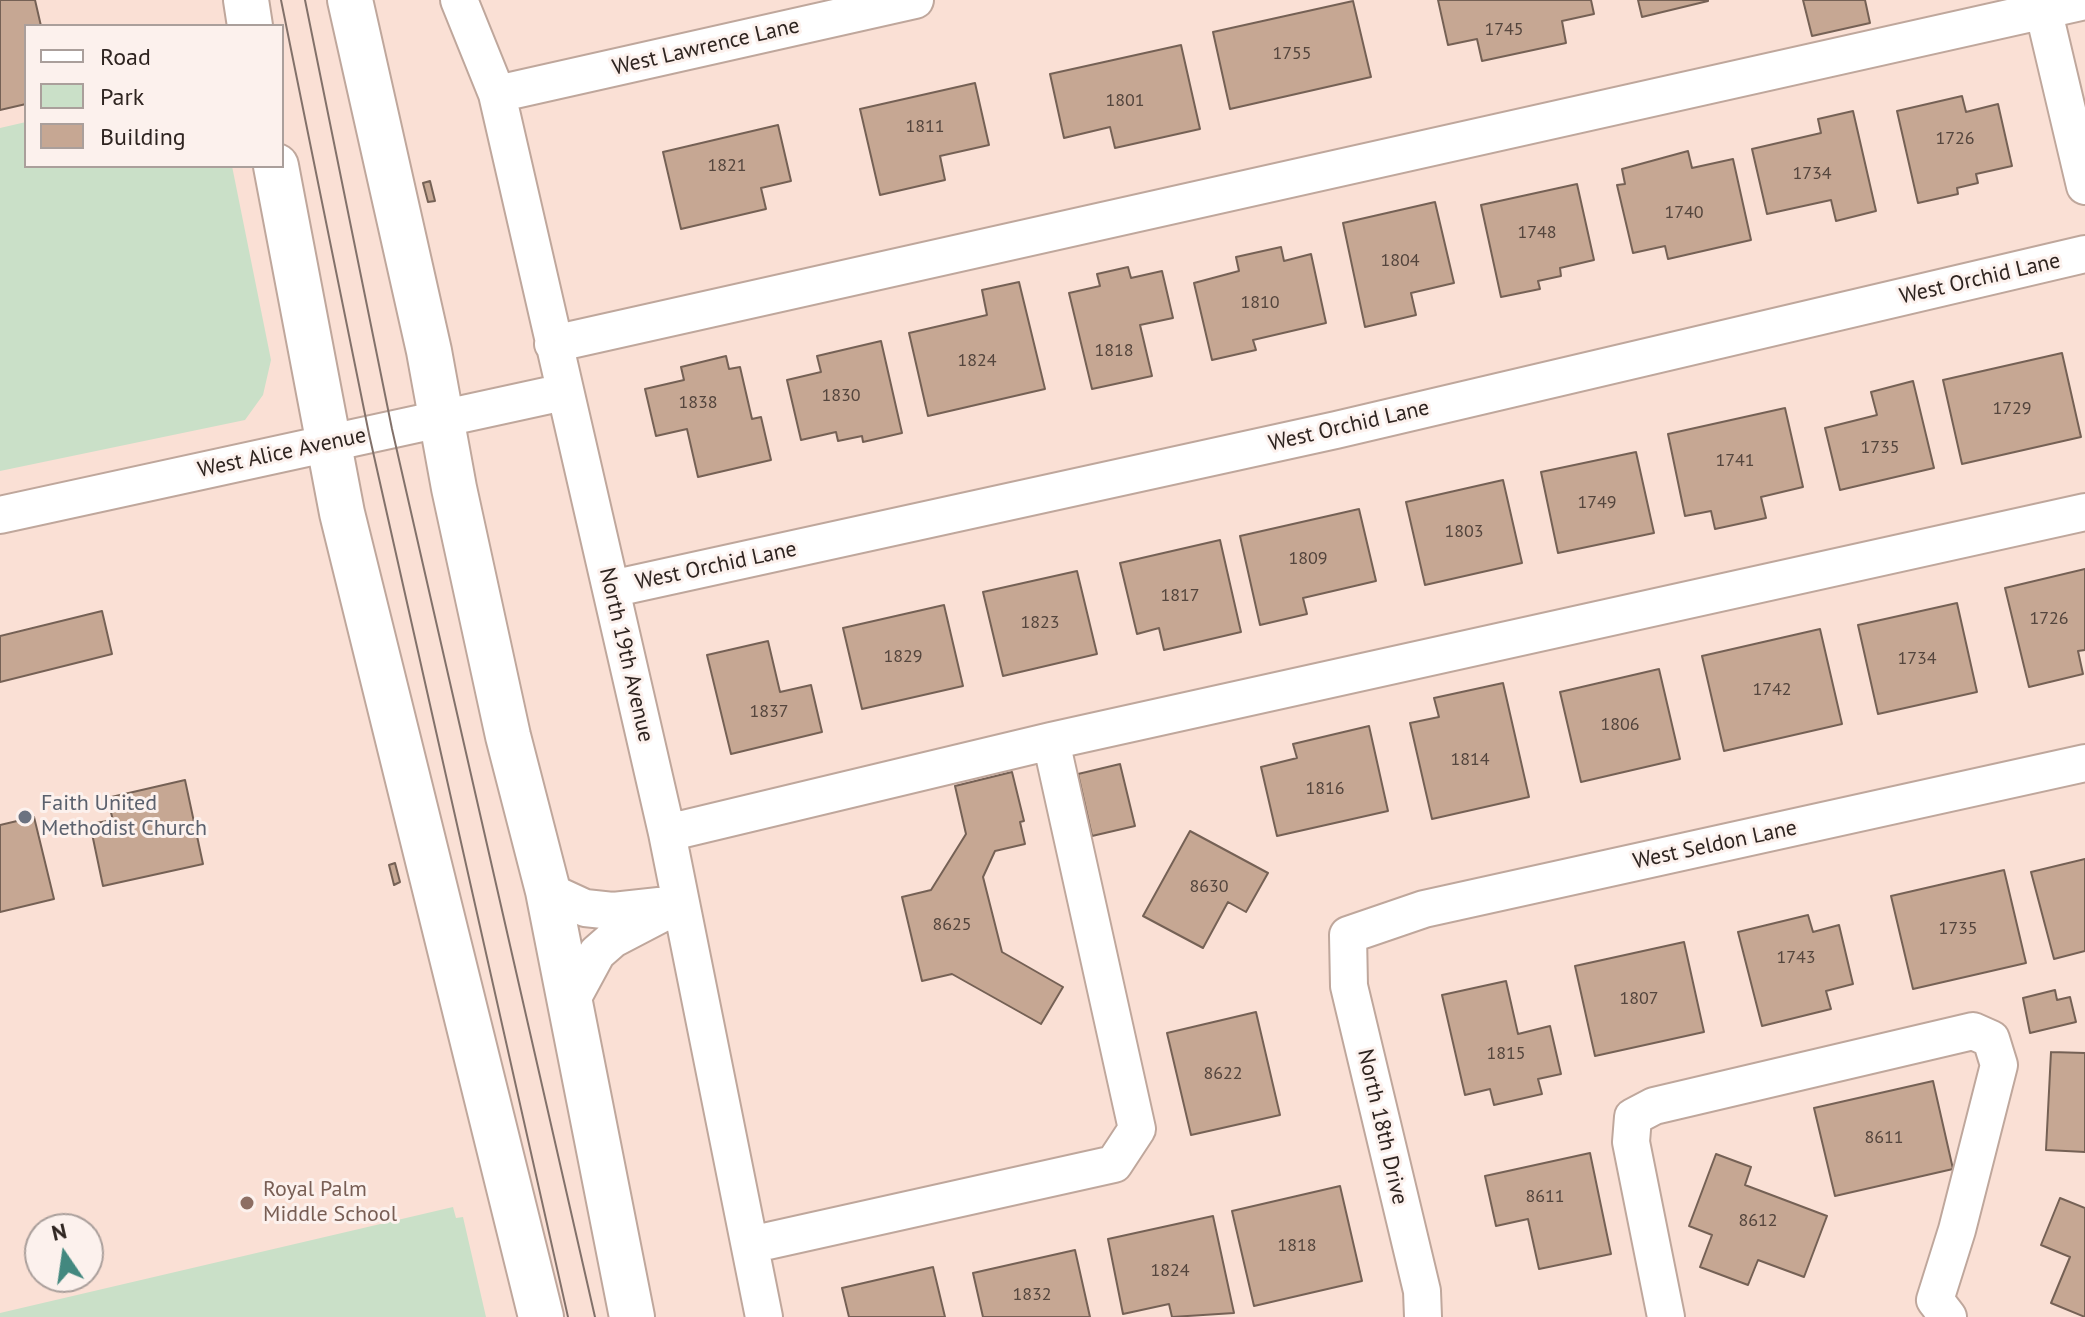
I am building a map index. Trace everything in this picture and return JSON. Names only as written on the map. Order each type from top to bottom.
[{"type":"main road","points":[[246,0],[250,24]]},
{"type":"main road","points":[[350,0],[508,736],[548,891],[632,1317]]},
{"type":"main road","points":[[276,168],[328,443],[377,667],[541,1317]]},
{"type":"street","name":"North 19th Avenue","points":[[459,0],[497,94],[667,833],[764,1317]]},
{"type":"street","name":"West Lawrence Lane","points":[[497,94],[915,0]]},
{"type":"street","points":[[553,344],[2042,5],[2085,1]]},
{"type":"street","points":[[2042,5],[2085,186]]},
{"type":"street","name":"West Orchid Lane","points":[[611,589],[1336,430],[2085,254]]},
{"type":"street","name":"West Alice Avenue","points":[[0,515],[564,392]]},
{"type":"street","points":[[667,833],[1051,741],[2085,512]]},
{"type":"street","points":[[750,1245],[1114,1164],[1137,1129],[1051,741]]},
{"type":"street","name":"West Seldon Lane","points":[[1348,935],[1424,909],[2085,763]]},
{"type":"street","points":[[548,891],[585,908],[599,910],[680,904]]},
{"type":"street","points":[[571,1001],[597,953],[680,904]]},
{"type":"street","name":"North 18th Drive","points":[[1348,935],[1349,986],[1422,1291],[1423,1317]]},
{"type":"street","points":[[1666,1317],[1631,1142],[1633,1117],[1654,1106],[1973,1031],[1991,1039],[1999,1065],[1957,1230],[1941,1308]]},
{"type":"green space","points":[[24,122],[24,168],[232,168],[271,360],[263,395],[245,420],[0,471],[0,128]]},
{"type":"green space","points":[[453,1207],[456,1218],[463,1217],[486,1317],[0,1317],[0,1313],[85,1293],[104,1293],[104,1289]]},
{"type":"building","points":[[0,0],[35,0],[41,24],[24,24],[24,104],[0,110]]},
{"type":"building","points":[[1438,0],[1591,0],[1594,14],[1562,21],[1566,43],[1482,61],[1477,39],[1448,45]]},
{"type":"building","points":[[1638,0],[1708,0],[1708,1],[1642,17]]},
{"type":"building","points":[[1803,0],[1865,0],[1870,23],[1812,36]]},
{"type":"building","points":[[1353,1],[1371,77],[1230,109],[1213,32]]},
{"type":"building","points":[[1181,45],[1200,129],[1115,148],[1110,127],[1064,138],[1050,74]]},
{"type":"building","points":[[975,83],[989,145],[940,156],[945,180],[880,195],[860,109]]},
{"type":"building","points":[[1962,96],[1966,112],[1998,104],[2012,166],[1976,174],[1978,183],[1957,188],[1958,194],[1918,203],[1897,111]]},
{"type":"building","points":[[1853,111],[1876,211],[1836,221],[1831,200],[1767,214],[1752,149],[1821,133],[1818,119]]},
{"type":"building","points":[[778,125],[791,181],[761,188],[766,209],[681,229],[663,152]]},
{"type":"building","points":[[1688,151],[1692,168],[1733,159],[1751,240],[1668,259],[1665,246],[1633,253],[1617,185],[1625,184],[1622,169]]},
{"type":"building","points":[[430,181],[435,201],[428,202],[423,183]]},
{"type":"building","points":[[1577,184],[1594,260],[1560,268],[1561,276],[1538,281],[1540,289],[1501,297],[1481,205]]},
{"type":"building","points":[[1435,202],[1454,283],[1411,293],[1416,315],[1365,327],[1343,223]]},
{"type":"building","points":[[1281,247],[1284,261],[1311,254],[1326,323],[1253,340],[1256,350],[1212,360],[1194,283],[1239,271],[1236,257]]},
{"type":"building","points":[[1128,267],[1131,278],[1162,271],[1173,318],[1140,325],[1152,376],[1092,389],[1069,293],[1100,286],[1097,274]]},
{"type":"building","points":[[1019,282],[1045,389],[928,416],[909,333],[987,315],[982,290]]},
{"type":"building","points":[[881,341],[902,433],[863,442],[862,436],[838,441],[836,432],[801,440],[787,380],[821,372],[817,356]]},
{"type":"building","points":[[2062,353],[2081,437],[1962,464],[1943,380]]},
{"type":"building","points":[[726,356],[729,369],[740,367],[752,419],[761,417],[771,460],[698,477],[687,429],[656,436],[645,389],[684,380],[681,367]]},
{"type":"building","points":[[1913,381],[1934,468],[1840,490],[1825,428],[1877,415],[1871,392]]},
{"type":"building","points":[[1785,408],[1803,487],[1761,497],[1766,518],[1715,529],[1711,511],[1685,516],[1668,434]]},
{"type":"building","points":[[1636,452],[1654,533],[1558,553],[1541,472]]},
{"type":"building","points":[[1503,480],[1522,563],[1425,585],[1406,502]]},
{"type":"building","points":[[1359,509],[1376,581],[1303,598],[1307,614],[1260,625],[1240,536]]},
{"type":"building","points":[[1220,540],[1241,632],[1164,650],[1159,628],[1137,634],[1120,563]]},
{"type":"building","points":[[2085,569],[2085,650],[2078,651],[2083,674],[2029,687],[2005,588]]},
{"type":"building","points":[[1077,571],[1097,654],[1003,676],[983,592]]},
{"type":"building","points":[[1957,603],[1977,692],[1878,714],[1858,625]]},
{"type":"building","points":[[944,605],[963,686],[862,709],[843,628]]},
{"type":"building","points":[[102,611],[112,654],[0,682],[0,636]]},
{"type":"building","points":[[1820,629],[1842,724],[1724,751],[1702,656]]},
{"type":"building","points":[[768,641],[780,692],[811,685],[822,732],[731,754],[707,655]]},
{"type":"building","points":[[1659,669],[1680,759],[1581,782],[1560,692]]},
{"type":"building","points":[[1503,683],[1529,797],[1432,819],[1410,723],[1439,717],[1434,698]]},
{"type":"building","points":[[1369,726],[1388,811],[1277,836],[1261,767],[1297,758],[1293,744]]},
{"type":"building","points":[[1120,764],[1135,826],[1092,836],[1078,774]]},
{"type":"building","points":[[1012,772],[1024,821],[1020,822],[1025,844],[995,851],[983,877],[1002,952],[1063,987],[1041,1024],[952,974],[922,981],[902,897],[931,890],[966,834],[955,786]]},
{"type":"building","points":[[185,780],[203,864],[103,886],[90,824],[113,820],[107,798]]},
{"type":"building","points":[[34,817],[54,899],[0,912],[0,825]]},
{"type":"building","points":[[1190,831],[1268,873],[1246,912],[1228,902],[1203,948],[1143,916]]},
{"type":"building","points":[[2085,859],[2085,951],[2054,959],[2031,872]]},
{"type":"building","points":[[395,863],[400,882],[394,885],[389,865]]},
{"type":"building","points":[[2004,870],[2026,963],[1913,989],[1891,896]]},
{"type":"building","points":[[1808,915],[1813,932],[1839,925],[1853,984],[1826,991],[1831,1009],[1762,1026],[1738,932]]},
{"type":"building","points":[[1684,942],[1704,1032],[1595,1056],[1575,966]]},
{"type":"building","points":[[1506,981],[1518,1034],[1550,1026],[1561,1074],[1538,1079],[1542,1094],[1494,1105],[1490,1089],[1465,1095],[1442,995]]},
{"type":"building","points":[[2055,990],[2057,1000],[2070,997],[2076,1022],[2030,1033],[2023,998]]},
{"type":"building","points":[[1256,1012],[1280,1115],[1191,1135],[1167,1033]]},
{"type":"building","points":[[2051,1052],[2085,1053],[2085,1152],[2046,1150]]},
{"type":"building","points":[[1933,1081],[1953,1169],[1835,1196],[1814,1108]]},
{"type":"building","points":[[1590,1153],[1611,1254],[1539,1269],[1528,1219],[1496,1226],[1485,1176]]},
{"type":"building","points":[[1716,1154],[1751,1167],[1745,1185],[1827,1216],[1804,1277],[1758,1260],[1748,1285],[1700,1267],[1712,1235],[1689,1226]]},
{"type":"building","points":[[1340,1186],[1362,1281],[1254,1306],[1232,1211]]},
{"type":"building","points":[[2060,1198],[2085,1208],[2085,1317],[2051,1303],[2070,1257],[2041,1245]]},
{"type":"building","points":[[1213,1216],[1234,1313],[1172,1317],[1169,1304],[1123,1314],[1108,1239]]},
{"type":"building","points":[[1075,1250],[1090,1317],[983,1317],[973,1273]]},
{"type":"building","points":[[933,1267],[945,1317],[849,1317],[842,1288]]},
{"type":"tram line","points":[[281,0],[369,434],[568,1317]]},
{"type":"tram line","points":[[305,0],[392,429],[595,1317]]},
{"type":"place","name":"Faith United Methodist Church","points":[[25,817]]},
{"type":"place","name":"Royal Palm Middle School","points":[[247,1203]]}]
